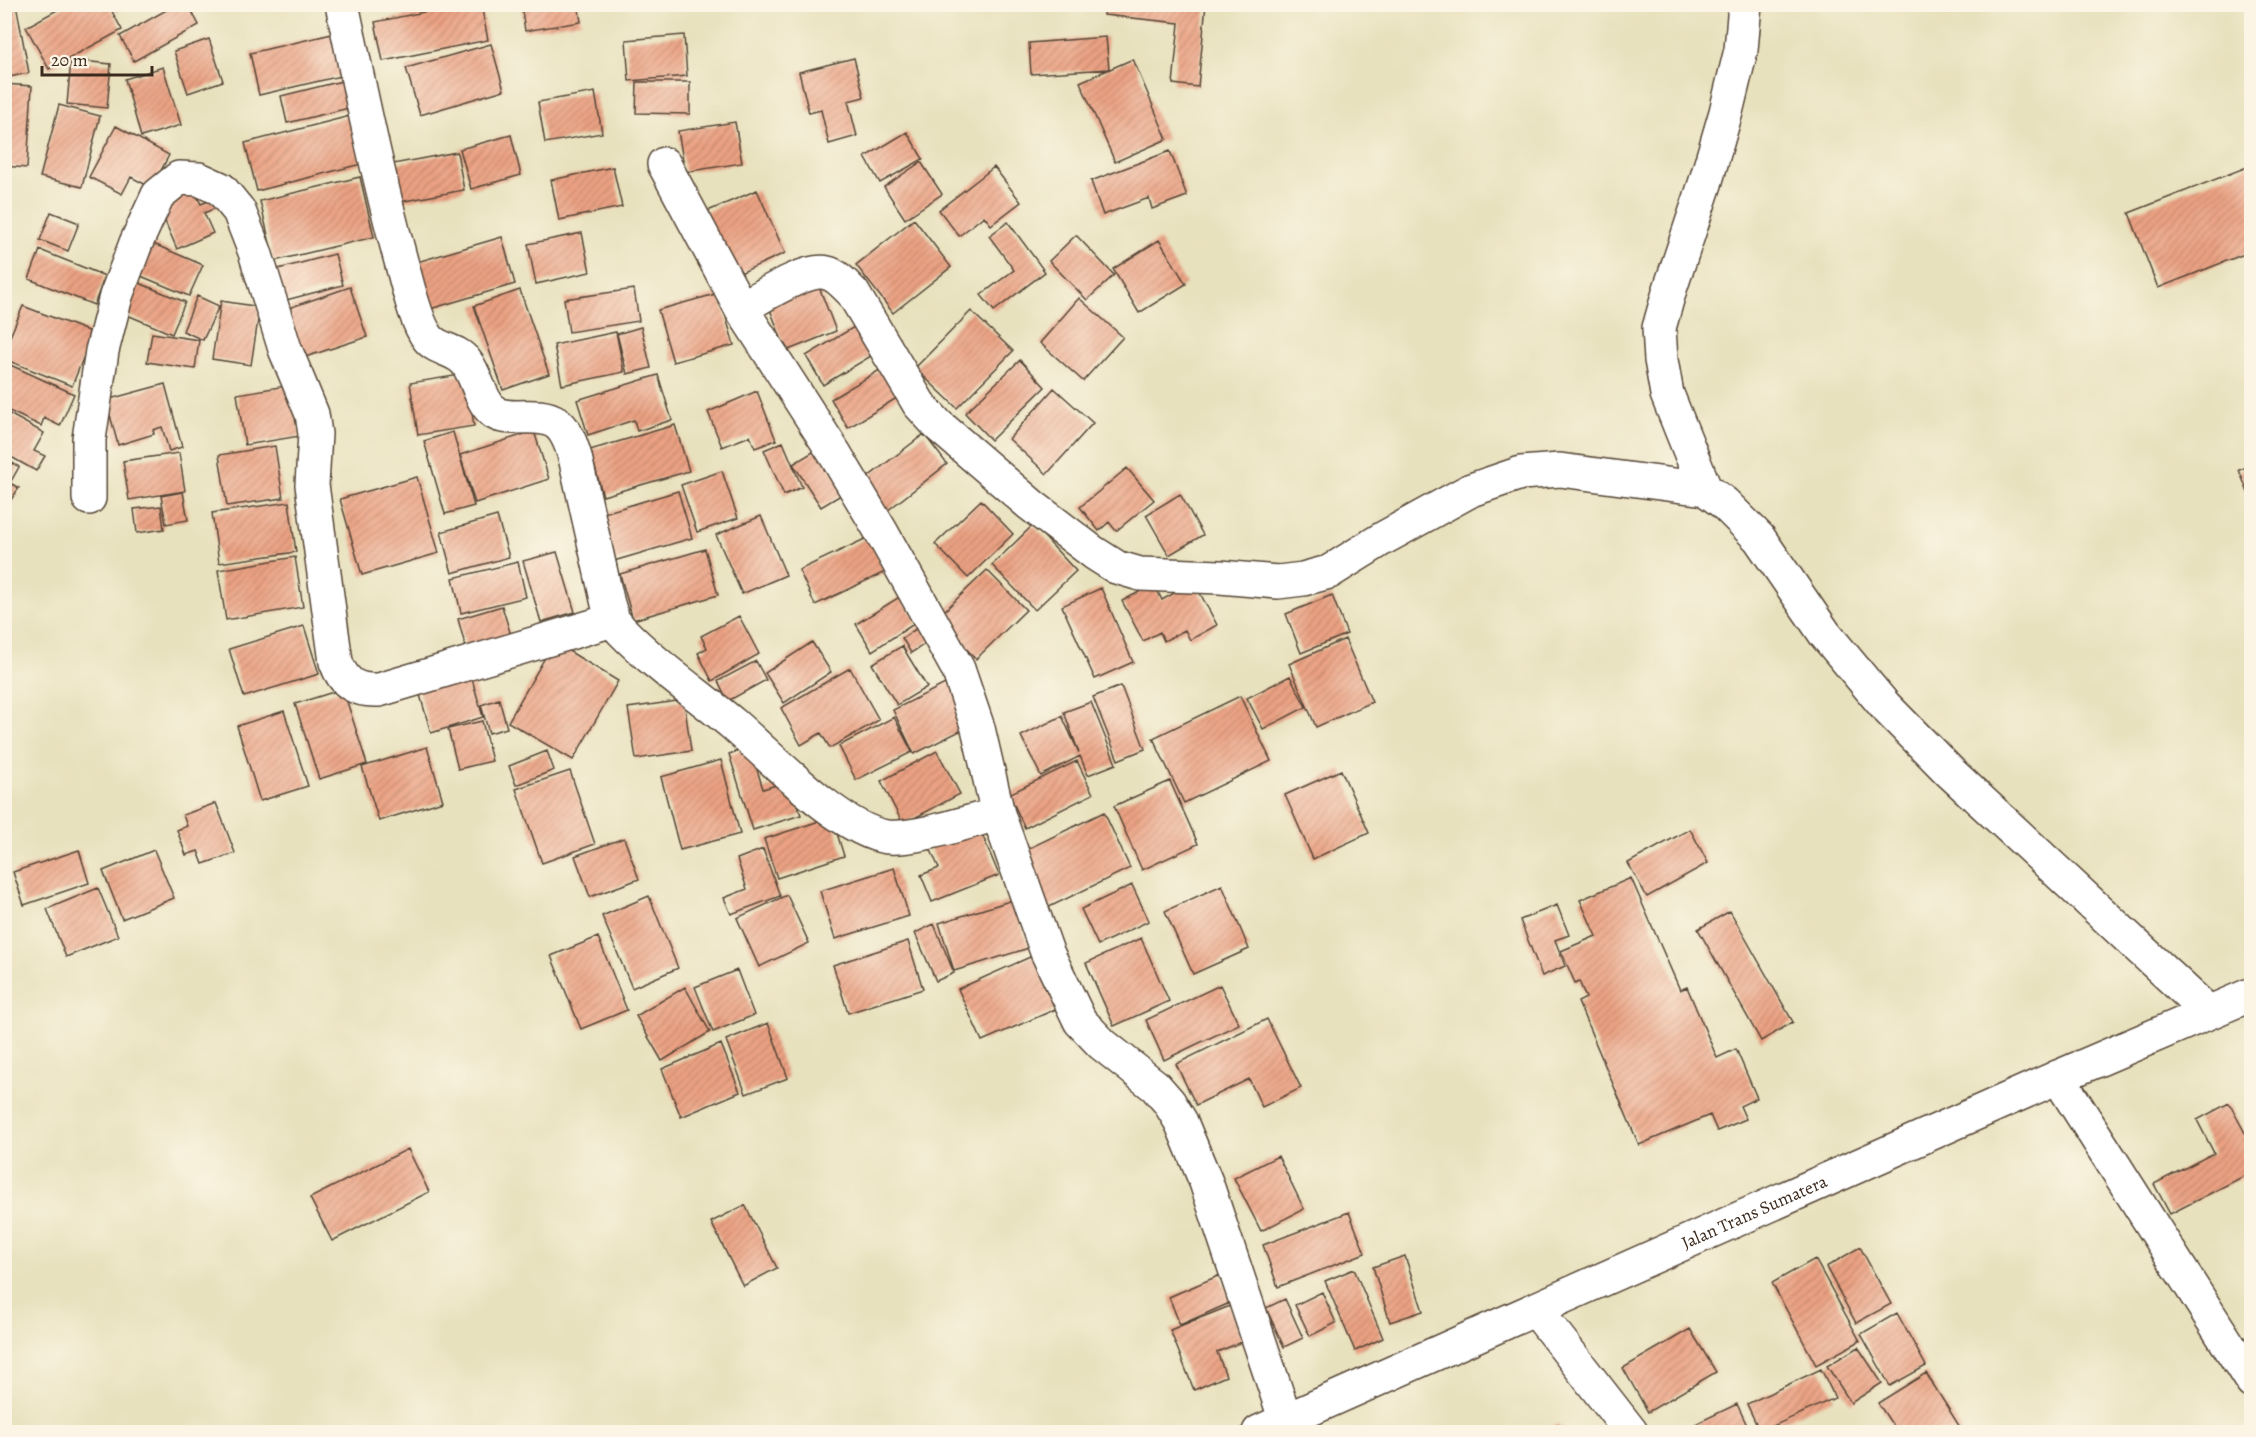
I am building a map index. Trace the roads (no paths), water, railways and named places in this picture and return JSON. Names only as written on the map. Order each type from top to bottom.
[{"type":"main road","points":[[342,4],[391,225],[423,328],[433,343],[465,361],[486,403],[493,411],[504,417],[552,419],[565,430],[575,457],[613,620],[630,639],[782,768],[840,816],[857,827],[872,834],[902,837],[998,814]]},
{"type":"main road","points":[[1745,4],[1741,50],[1726,112],[1659,328],[1661,360],[1667,394],[1705,489],[1744,521],[1759,538],[1825,634],[1885,706],[1950,772],[2208,1012]]},
{"type":"main road","points":[[664,164],[741,308],[841,464],[958,669],[978,728],[998,814],[1047,952],[1080,1021],[1102,1044],[1155,1086],[1169,1102],[1181,1122],[1206,1182],[1272,1427]]},
{"type":"main road","points":[[89,498],[88,439],[102,351],[116,296],[135,243],[158,195],[179,178],[200,179],[221,189],[239,211],[285,349],[312,414],[315,434],[312,485],[315,516],[336,662],[345,680],[358,689],[379,690],[613,620]]},
{"type":"main road","points":[[741,308],[811,273],[828,273],[842,282],[853,293],[919,404],[938,425],[1031,505],[1094,553],[1116,567],[1140,574],[1278,582],[1303,579],[1329,572],[1382,539],[1471,490],[1521,473],[1560,470],[1705,489]]},
{"type":"main road","name":"Jalan Trans Sumatera","points":[[1272,1427],[2058,1077],[2252,994]]},
{"type":"main road","points":[[2058,1077],[2252,1382]]},
{"type":"main road","points":[[1536,1310],[1630,1432]]}]
